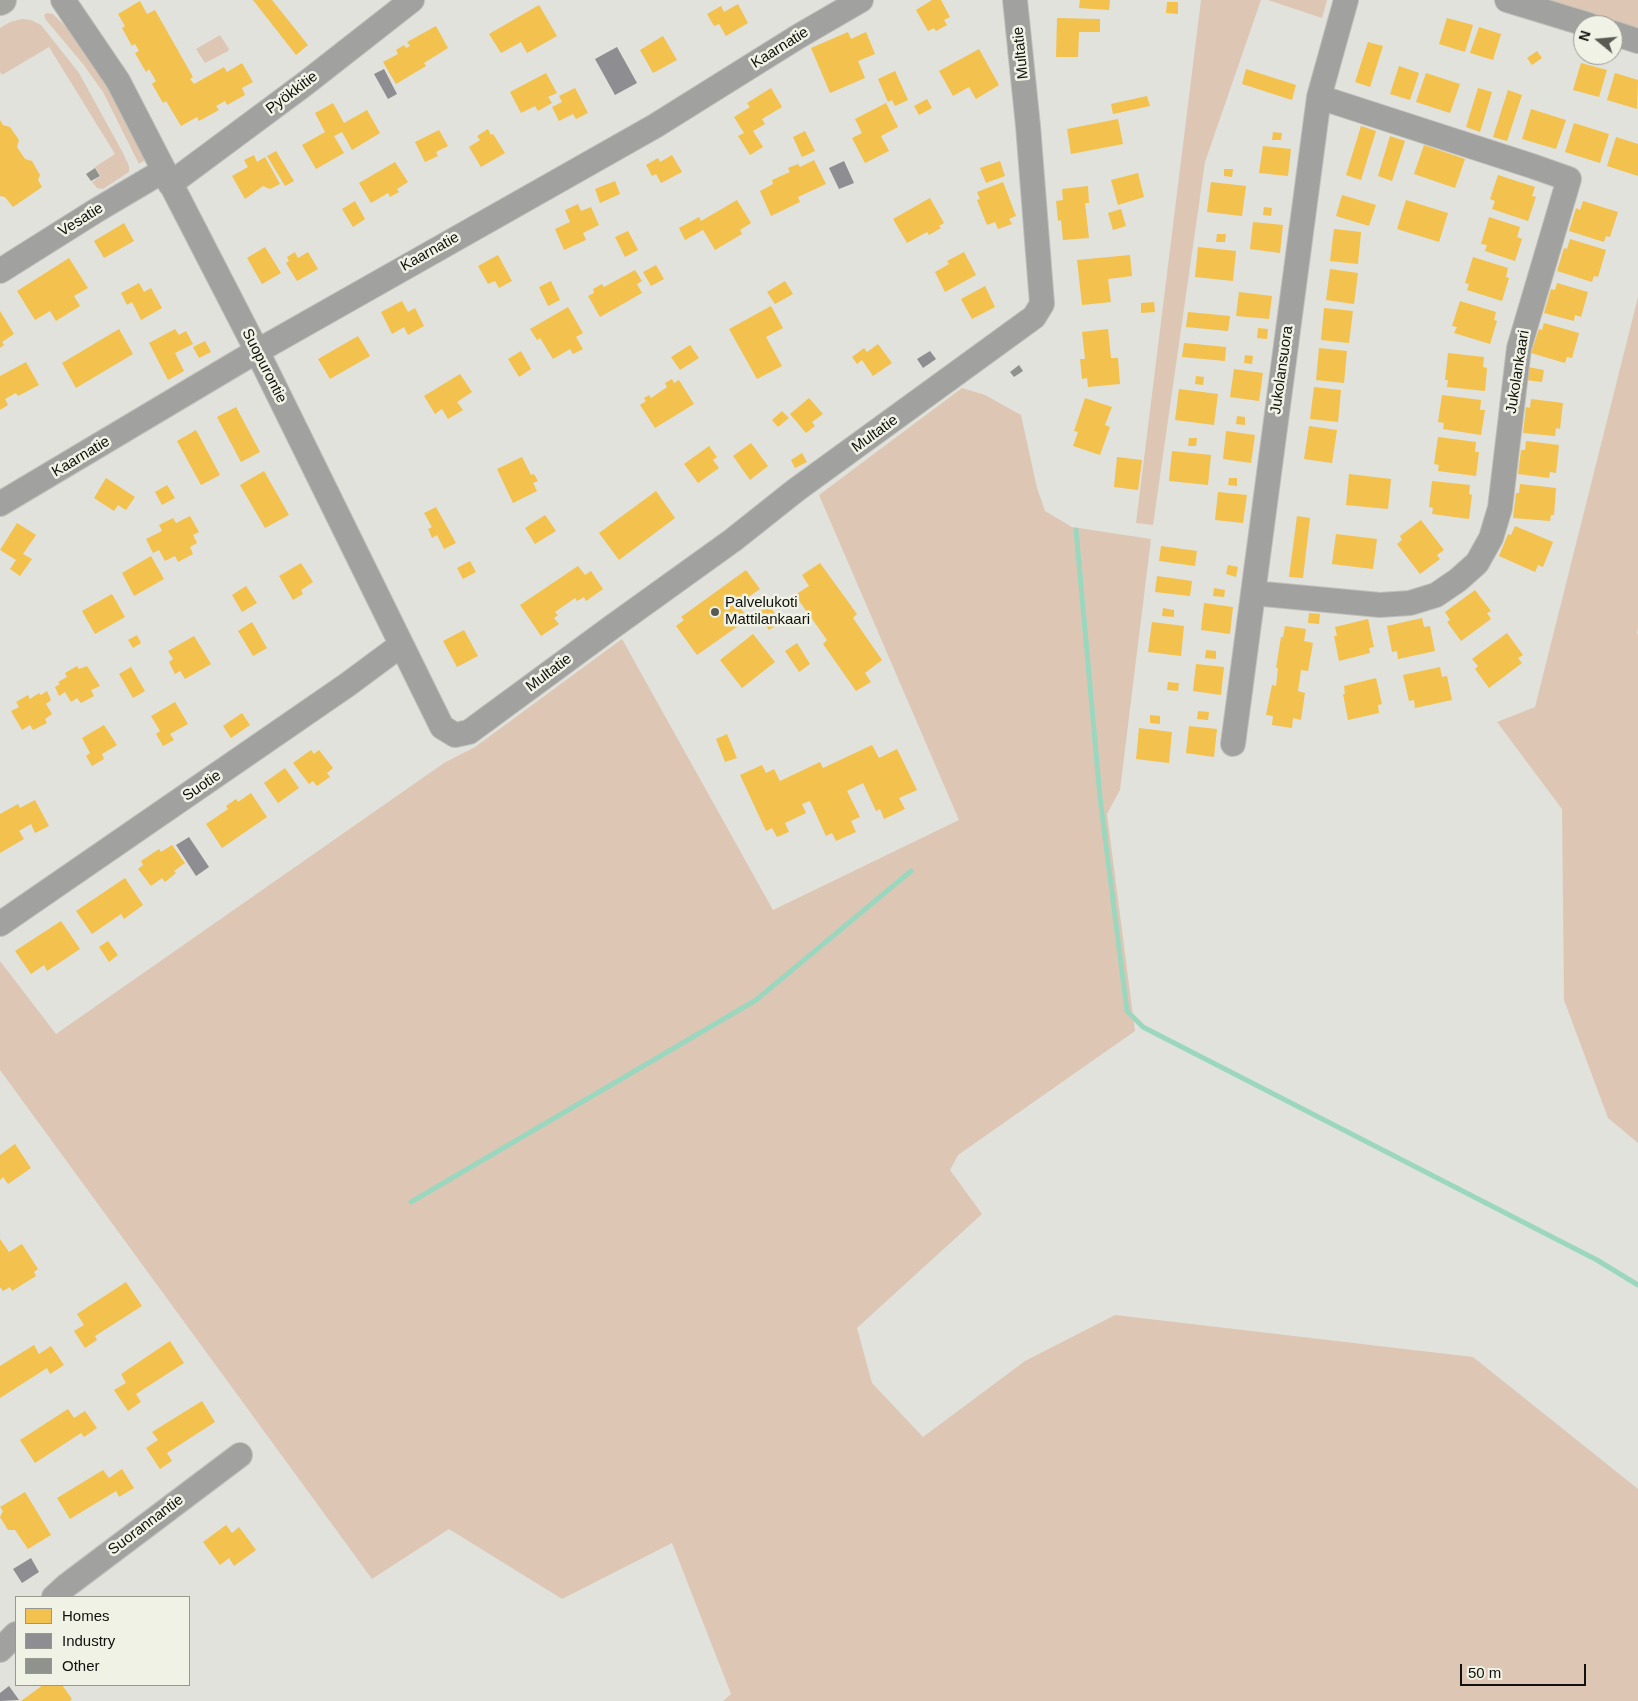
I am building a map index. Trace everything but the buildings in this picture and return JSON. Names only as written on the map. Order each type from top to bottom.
[{"type":"street","name":"Suopurontie","points":[[63,0],[118,81],[257,351],[442,727],[455,735]]},
{"type":"street","name":"Pyökkitie","points":[[167,178],[306,83],[412,0]]},
{"type":"street","name":"Kaarnatie","points":[[0,504],[257,351],[655,126],[798,36],[861,0]]},
{"type":"street","name":"Multatie","points":[[455,735],[469,732],[1034,317],[1042,304],[1028,126],[1015,0]]},
{"type":"street","name":"Jukolansuora","points":[[1233,744],[1318,97],[1346,0]]},
{"type":"street","points":[[1508,0],[1573,20]]},
{"type":"street","points":[[1623,36],[1638,41]]},
{"type":"street","name":"Jukolankaari","points":[[1253,593],[1380,605],[1410,602],[1436,595],[1458,580],[1477,562],[1491,538],[1500,508],[1519,348],[1569,179],[1318,97]]},
{"type":"street","name":"Vesatie","points":[[0,271],[128,191],[167,178]]},
{"type":"street","name":"Suotie","points":[[0,924],[332,696],[401,645]]},
{"type":"street","name":"Suorannantie","points":[[55,1596],[240,1454]]},
{"type":"street","points":[[0,1650],[15,1635]]},
{"type":"shaded area","points":[[1201,0],[1261,0],[1205,162],[1153,525],[1136,523]]},
{"type":"shaded area","points":[[1268,0],[1327,0],[1322,18]]},
{"type":"shaded area","points":[[1549,0],[1638,0],[1638,28],[1623,23],[1623,15],[1597,15]]},
{"type":"shaded area","points":[[47,13],[53,14],[91,52],[148,158],[139,164],[103,92],[83,64],[46,20],[44,15]]},
{"type":"shaded area","points":[[22,19],[31,20],[41,25],[79,73],[123,153],[129,166],[129,172],[103,189],[97,188],[92,182],[101,176],[95,167],[115,154],[49,47],[2,75],[0,72],[0,28],[10,22]]},
{"type":"shaded area","points":[[220,35],[229,49],[228,51],[205,63],[196,49]]},
{"type":"shaded area","points":[[1638,297],[1638,1143],[1608,1118],[1564,1000],[1562,809],[1497,722],[1535,707]]},
{"type":"shaded area","points":[[962,388],[985,395],[1021,415],[1037,488],[1045,511],[1072,527],[1151,539],[1120,790],[1107,814],[1135,1031],[958,1155],[950,1170],[982,1214],[857,1328],[872,1383],[923,1437],[1025,1361],[1115,1315],[1473,1357],[1638,1489],[1638,1701],[723,1701],[731,1694],[672,1543],[562,1599],[449,1529],[372,1579],[0,1070],[0,961],[56,1034],[444,763],[475,747],[622,639],[773,910],[959,820],[819,495]]},
{"type":"waterway","points":[[1076,530],[1100,797],[1127,1011],[1143,1027],[1597,1260],[1638,1285]]},
{"type":"waterway","points":[[411,1202],[756,1000],[911,871]]},
{"type":"place","name":"Palvelukoti Mattilankaari","points":[[715,612]]}]
